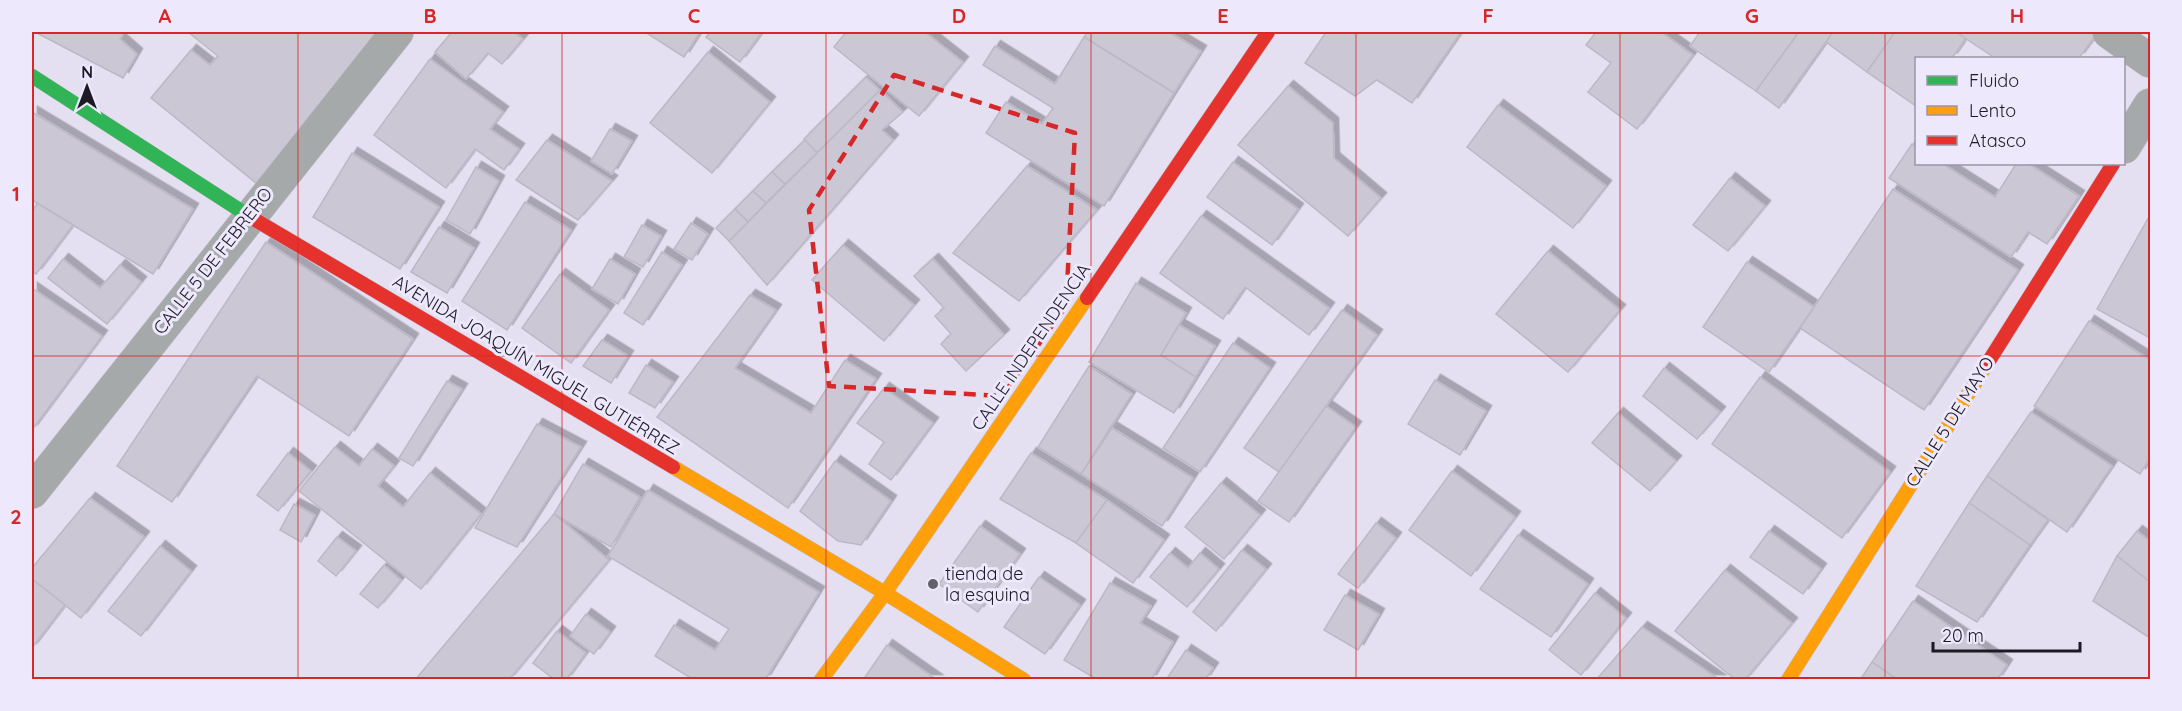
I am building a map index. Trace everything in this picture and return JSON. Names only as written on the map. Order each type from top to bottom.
[{"type":"street","name":"CALLE 5 DE FEBRERO","points":[[32,492],[397,32]]},
{"type":"street","name":"CALLE INDEPENDENCIA","points":[[821,680],[885,593],[1268,32]]},
{"type":"street","points":[[2109,32],[2151,62]]},
{"type":"street","name":"AVENIDA JOAQUÍN MIGUEL GUTIÉRREZ","points":[[32,76],[249,216],[885,593],[1024,680]]},
{"type":"street","points":[[2125,145],[2151,105]]},
{"type":"street","name":"CALLE 5 DE MAYO","points":[[1788,680],[2112,165]]},
{"type":"highlighted area","points":[[894,75],[1075,133],[1066,306],[1002,396],[829,386],[809,210]]},
{"type":"building","points":[[35,32],[124,32],[120,39],[137,54],[123,78]]},
{"type":"building","points":[[188,32],[380,32],[256,183],[151,98],[191,50],[210,65],[218,56]]},
{"type":"building","points":[[452,32],[514,32],[523,39],[502,64],[488,53],[466,79],[435,52]]},
{"type":"building","points":[[645,32],[700,32],[684,57]]},
{"type":"building","points":[[710,32],[762,32],[740,62],[706,37]]},
{"type":"building","points":[[846,32],[925,32],[963,62],[919,116],[834,47]]},
{"type":"building","points":[[1088,32],[1169,32],[1201,51],[1174,93],[1084,37]]},
{"type":"building","points":[[1326,32],[1461,32],[1412,103],[1377,80],[1355,96],[1305,63]]},
{"type":"building","points":[[1596,32],[1661,32],[1693,55],[1637,129],[1588,92],[1611,63],[1586,45]]},
{"type":"building","points":[[1700,32],[1799,32],[1756,91],[1690,46]]},
{"type":"building","points":[[1799,32],[1833,32],[1779,108],[1756,91]]},
{"type":"building","points":[[1833,32],[1895,32],[1867,72],[1826,42]]},
{"type":"building","points":[[1895,32],[1956,32],[1966,38],[1953,57],[1915,57],[1915,105],[1867,72]]},
{"type":"building","points":[[1956,32],[2098,32],[2080,57],[1994,57]]},
{"type":"building","points":[[1084,37],[1174,93],[1104,206],[986,133],[1006,102],[1042,124],[1053,108],[983,65],[995,46],[1055,84]]},
{"type":"building","points":[[708,52],[770,102],[712,173],[650,123]]},
{"type":"building","points":[[430,59],[503,112],[490,129],[519,149],[504,170],[475,149],[446,188],[374,135]]},
{"type":"building","points":[[866,77],[880,90],[817,153],[804,139]]},
{"type":"building","points":[[1288,86],[1333,123],[1334,158],[1381,198],[1348,236],[1238,145]]},
{"type":"building","points":[[880,90],[903,112],[882,130],[893,140],[767,285],[729,241]]},
{"type":"building","points":[[1498,105],[1606,186],[1573,228],[1467,147]]},
{"type":"building","points":[[32,112],[193,209],[153,274],[32,200]]},
{"type":"building","points":[[610,129],[632,141],[612,174],[591,161]]},
{"type":"building","points":[[547,140],[612,181],[578,220],[516,180]]},
{"type":"building","points":[[805,140],[817,153],[785,184],[772,172]]},
{"type":"building","points":[[1912,144],[1915,146],[1915,165],[1945,165],[1995,197],[2015,165],[2031,165],[2079,196],[2047,244],[2028,232],[2011,257],[1889,178]]},
{"type":"building","points":[[352,153],[439,207],[400,269],[313,217]]},
{"type":"building","points":[[1233,162],[1298,209],[1272,245],[1207,197]]},
{"type":"building","points":[[1027,166],[1097,210],[1019,301],[953,253]]},
{"type":"building","points":[[476,167],[499,181],[470,234],[446,220]]},
{"type":"building","points":[[772,172],[785,184],[766,203],[753,191]]},
{"type":"building","points":[[1730,178],[1765,206],[1728,251],[1693,225]]},
{"type":"building","points":[[1893,189],[2018,270],[1924,410],[1800,328]]},
{"type":"building","points":[[753,191],[766,203],[748,222],[735,209]]},
{"type":"building","points":[[525,202],[571,230],[507,330],[462,301]]},
{"type":"building","points":[[37,203],[73,225],[36,274],[32,272],[32,213]]},
{"type":"building","points":[[735,209],[748,222],[729,241],[716,228]]},
{"type":"building","points":[[2150,215],[2150,338],[2097,309]]},
{"type":"building","points":[[1201,216],[1329,308],[1309,335],[1245,287],[1223,319],[1160,273]]},
{"type":"building","points":[[691,223],[708,234],[692,260],[674,249]]},
{"type":"building","points":[[642,225],[661,236],[643,267],[624,257]]},
{"type":"building","points":[[439,227],[474,248],[447,293],[411,272]]},
{"type":"building","points":[[266,242],[413,339],[349,436],[257,376],[172,502],[117,466]]},
{"type":"building","points":[[843,245],[914,305],[884,341],[812,280]]},
{"type":"building","points":[[1548,251],[1620,310],[1568,372],[1496,314]]},
{"type":"building","points":[[662,252],[682,265],[643,325],[624,313]]},
{"type":"building","points":[[63,259],[100,288],[120,265],[141,282],[107,324],[48,278]]},
{"type":"building","points":[[610,259],[635,274],[618,304],[592,289]]},
{"type":"building","points":[[933,259],[1004,335],[966,371],[941,344],[951,334],[935,316],[944,308],[914,276]]},
{"type":"building","points":[[1747,262],[1814,307],[1769,372],[1703,327]]},
{"type":"building","points":[[560,274],[609,310],[571,363],[522,328]]},
{"type":"building","points":[[1136,283],[1186,313],[1161,355],[1196,377],[1174,413],[1089,362]]},
{"type":"building","points":[[32,288],[102,336],[32,430]]},
{"type":"building","points":[[750,295],[776,310],[735,368],[811,413],[845,360],[876,379],[788,508],[657,417]]},
{"type":"building","points":[[1342,310],[1377,335],[1279,472],[1244,448]]},
{"type":"building","points":[[2089,321],[2150,360],[2150,458],[2140,474],[2034,406]]},
{"type":"building","points":[[1179,325],[1215,346],[1196,377],[1161,355]]},
{"type":"building","points":[[602,340],[628,356],[611,383],[583,366]]},
{"type":"building","points":[[1233,343],[1270,368],[1200,472],[1163,448]]},
{"type":"building","points":[[646,365],[673,382],[655,408],[629,393]]},
{"type":"building","points":[[1089,366],[1132,394],[1081,474],[1038,447]]},
{"type":"building","points":[[1664,368],[1720,412],[1697,439],[1643,396]]},
{"type":"building","points":[[1760,377],[1890,472],[1842,538],[1712,444]]},
{"type":"building","points":[[1435,380],[1486,411],[1460,455],[1408,424]]},
{"type":"building","points":[[447,381],[462,389],[413,466],[399,458]]},
{"type":"building","points":[[884,388],[933,423],[891,480],[869,464],[884,442],[857,423]]},
{"type":"building","points":[[1326,406],[1356,427],[1289,522],[1258,501]]},
{"type":"building","points":[[2031,412],[2112,466],[2067,532],[1987,476]]},
{"type":"building","points":[[1618,413],[1676,461],[1650,491],[1592,443]]},
{"type":"building","points":[[537,424],[581,447],[517,547],[475,528]]},
{"type":"building","points":[[1112,428],[1193,478],[1162,526],[1081,474]]},
{"type":"building","points":[[335,447],[359,466],[372,449],[394,466],[378,486],[403,507],[430,473],[481,514],[421,589],[299,491]]},
{"type":"building","points":[[288,453],[311,471],[278,511],[257,495]]},
{"type":"building","points":[[1031,453],[1107,500],[1076,543],[1000,499]]},
{"type":"building","points":[[835,461],[891,501],[861,545],[838,541],[800,511]]},
{"type":"building","points":[[583,464],[640,497],[611,547],[554,514]]},
{"type":"building","points":[[1452,471],[1515,517],[1471,576],[1409,530]]},
{"type":"building","points":[[1987,476],[2048,520],[2030,545],[1969,503]]},
{"type":"building","points":[[1221,483],[1260,515],[1224,559],[1185,527]]},
{"type":"building","points":[[648,490],[819,592],[765,680],[694,680],[655,656],[674,625],[715,650],[729,629],[608,556]]},
{"type":"building","points":[[90,498],[144,537],[81,618],[32,579],[32,568]]},
{"type":"building","points":[[1107,500],[1164,540],[1133,583],[1076,543]]},
{"type":"building","points":[[1969,503],[2030,545],[1977,622],[1916,586]]},
{"type":"building","points":[[294,504],[315,515],[301,542],[280,530]]},
{"type":"building","points":[[554,514],[609,560],[509,680],[415,680]]},
{"type":"building","points":[[1376,523],[1396,538],[1358,588],[1338,574]]},
{"type":"building","points":[[980,526],[1020,554],[978,612],[939,584]]},
{"type":"building","points":[[1769,531],[1821,569],[1803,594],[1750,557]]},
{"type":"building","points":[[2137,531],[2150,541],[2150,582],[2117,556]]},
{"type":"building","points":[[1518,535],[1588,584],[1551,637],[1480,589]]},
{"type":"building","points":[[337,537],[356,551],[336,576],[318,561]]},
{"type":"building","points":[[160,546],[191,571],[141,636],[108,611]]},
{"type":"building","points":[[1242,550],[1266,569],[1216,631],[1193,612]]},
{"type":"building","points":[[1170,553],[1188,568],[1200,553],[1219,569],[1187,607],[1150,577]]},
{"type":"building","points":[[2117,556],[2150,582],[2150,638],[2093,601]]},
{"type":"building","points":[[384,565],[401,580],[378,608],[360,594]]},
{"type":"building","points":[[1725,570],[1792,623],[1745,680],[1736,680],[1675,631]]},
{"type":"building","points":[[1039,577],[1080,605],[1045,654],[1004,627]]},
{"type":"building","points":[[32,579],[65,605],[32,648]]},
{"type":"building","points":[[1110,583],[1151,606],[1140,623],[1173,642],[1151,680],[1098,680],[1064,660]]},
{"type":"building","points":[[1595,593],[1626,618],[1581,675],[1549,650]]},
{"type":"building","points":[[1345,595],[1379,614],[1358,650],[1324,630]]},
{"type":"building","points":[[1913,601],[2007,665],[1997,680],[1898,680],[1872,662]]},
{"type":"building","points":[[586,614],[610,632],[594,654],[570,636]]},
{"type":"building","points":[[1642,627],[1720,680],[1596,680]]},
{"type":"building","points":[[557,631],[586,653],[566,680],[555,680],[533,663]]},
{"type":"building","points":[[887,645],[937,680],[863,680]]},
{"type":"building","points":[[1186,650],[1213,668],[1205,680],[1166,680]]},
{"type":"building","points":[[1872,662],[1898,680],[1860,680]]},
{"type":"traffic: fast","points":[[32,76],[252,218]]},
{"type":"traffic: slow","points":[[821,680],[885,593],[1087,298]]},
{"type":"traffic: slow","points":[[1788,680],[1987,364]]},
{"type":"traffic: slow","points":[[673,467],[885,593],[1024,680]]},
{"type":"traffic: jam","points":[[1087,298],[1268,32]]},
{"type":"traffic: jam","points":[[1987,364],[2112,165]]},
{"type":"traffic: jam","points":[[252,218],[673,467]]},
{"type":"place","name":"tienda de la esquina","points":[[933,584]]}]
